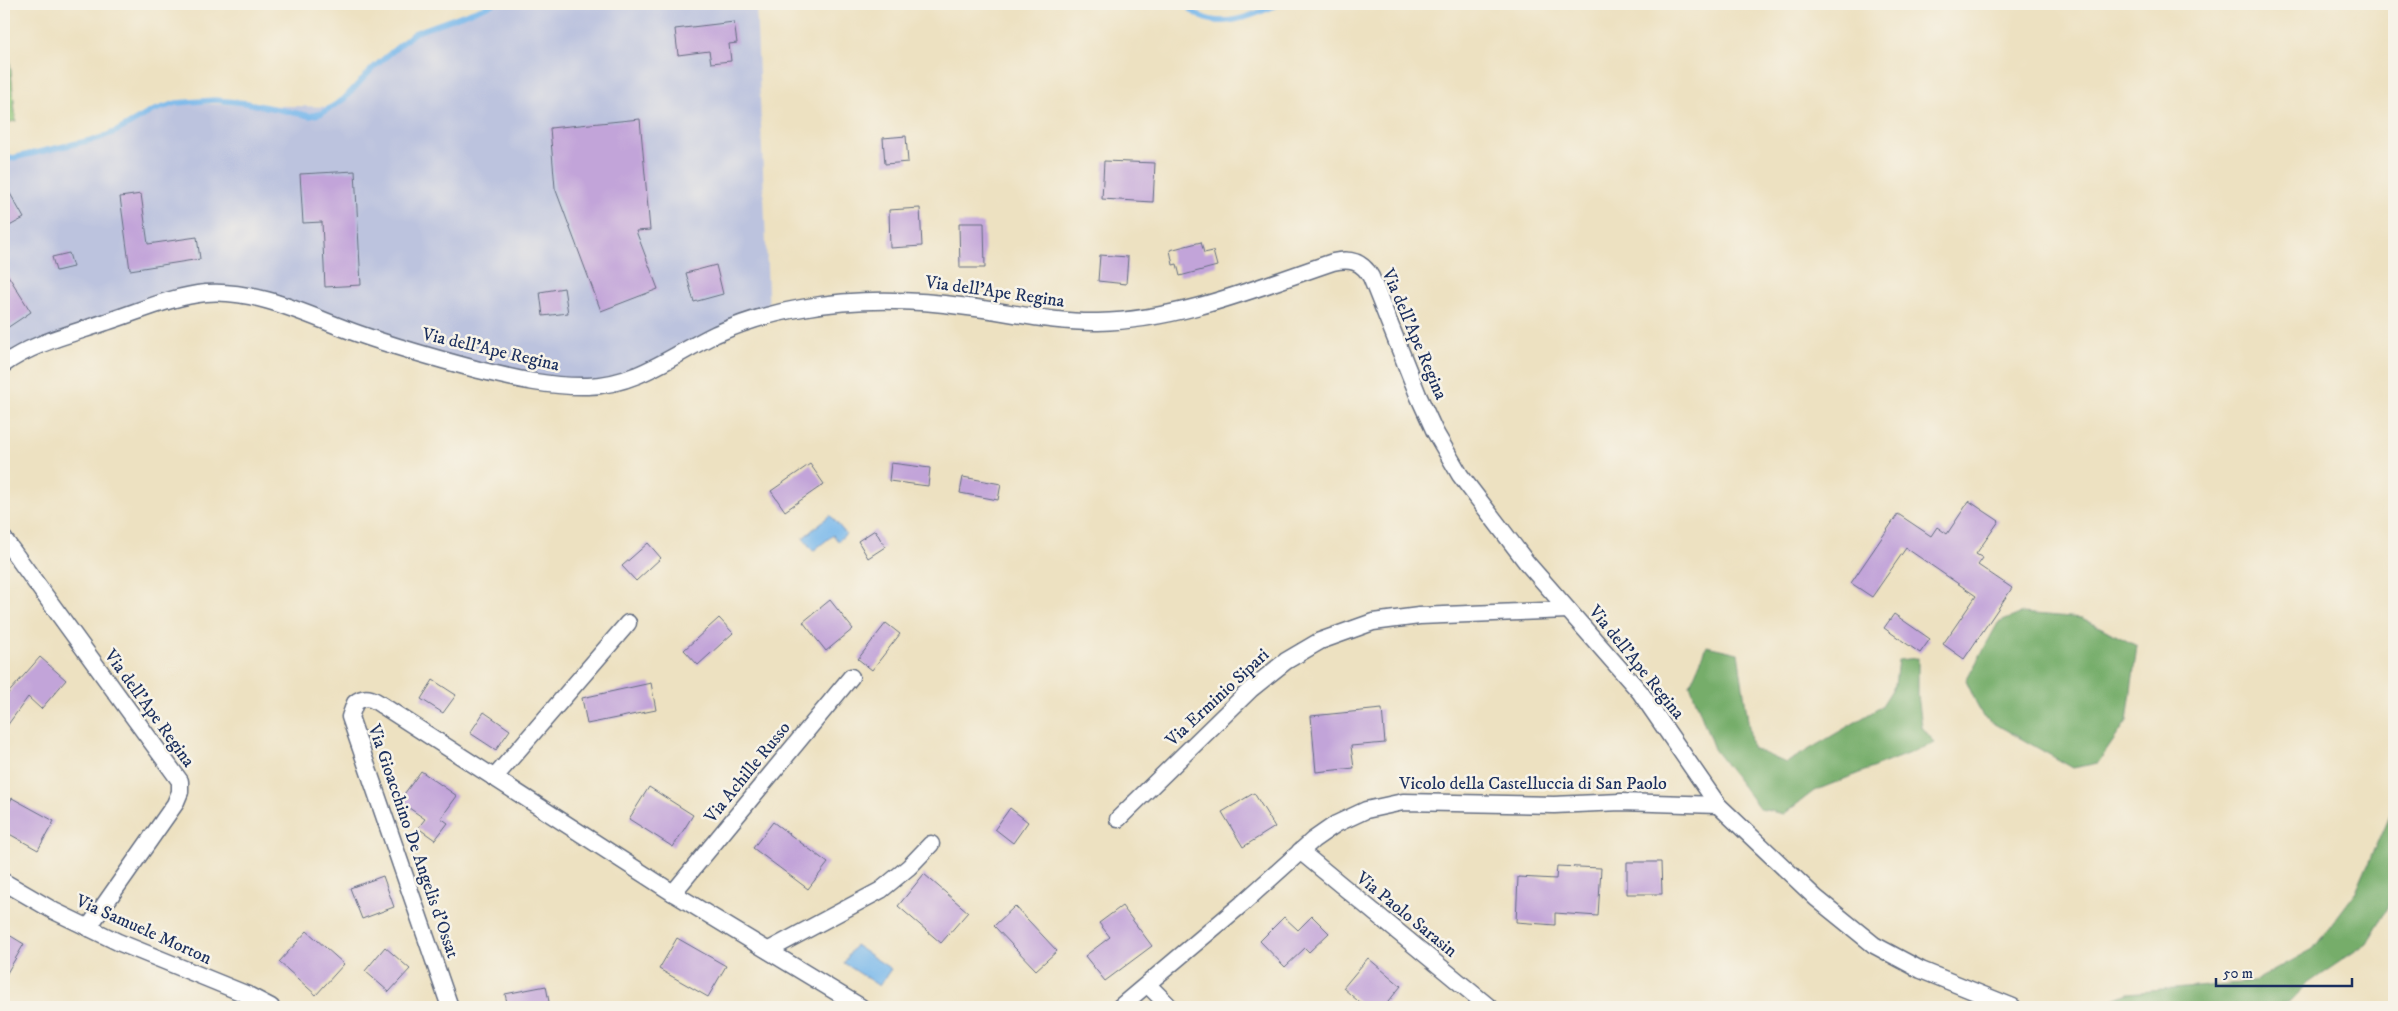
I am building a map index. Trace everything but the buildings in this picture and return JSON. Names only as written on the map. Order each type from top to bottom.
[{"type":"street","name":"Via dell'Ape Regina","points":[[4,364],[20,354],[67,335],[176,300],[206,293],[239,295],[275,303],[418,354],[520,380],[555,386],[602,385],[639,375],[702,341],[736,326],[769,315],[803,308],[864,301],[916,301],[1055,320],[1101,322],[1187,310],[1224,300],[1333,262],[1348,260],[1361,264],[1371,277],[1418,395],[1435,432],[1460,476],[1527,563],[1640,692],[1718,805],[1816,898],[1874,945],[1922,970],[2013,1007]]},
{"type":"street","name":"Via dell'Ape Regina","points":[[4,539],[180,781],[180,792],[175,804],[88,928]]},
{"type":"street","name":"Via Erminio Sipari","points":[[1118,819],[1251,689],[1286,661],[1320,641],[1362,625],[1410,617],[1568,610]]},
{"type":"street","points":[[628,623],[494,778],[673,893],[861,1007]]},
{"type":"street","name":"Via Achille Russo","points":[[673,893],[851,677]]},
{"type":"street","name":"Via Gioacchino De Angelis d'Ossat","points":[[450,1007],[350,717],[355,703],[363,698],[370,698],[494,778]]},
{"type":"street","name":"Vicolo della Castelluccia di San Paolo","points":[[1120,1007],[1148,985],[1300,851],[1325,831],[1349,817],[1366,810],[1394,803],[1467,802],[1554,806],[1621,802],[1718,805]]},
{"type":"street","points":[[768,950],[881,890],[909,867],[931,844]]},
{"type":"street","name":"Via Paolo Sarasin","points":[[1300,851],[1489,1007]]},
{"type":"street","name":"Via Samuele Morton","points":[[4,882],[88,928],[248,995],[271,1007]]},
{"type":"street","points":[[1148,985],[1170,1007]]},
{"type":"shaded area","points":[[493,4],[756,4],[769,315],[686,350],[588,386],[519,380],[222,294],[175,300],[4,366],[4,160],[100,138],[176,103],[333,107],[373,68],[414,33]]},
{"type":"green space","points":[[8,42],[16,121],[4,123],[4,43]]},
{"type":"green space","points":[[2022,613],[2082,618],[2137,646],[2127,721],[2098,763],[2073,768],[1983,717],[1966,681],[1998,623]]},
{"type":"green space","points":[[1707,646],[1738,653],[1752,748],[1786,763],[1881,707],[1895,685],[1898,660],[1918,658],[1918,695],[1922,727],[1935,743],[1814,791],[1784,814],[1760,809],[1714,749],[1690,685]]},
{"type":"green space","points":[[2394,803],[2394,896],[2392,901],[2367,943],[2307,984],[2289,1003],[2271,1007],[2106,1007],[2104,1003],[2128,993],[2253,982],[2313,949],[2356,892]]},
{"type":"water","points":[[830,515],[846,534],[838,541],[833,535],[813,551],[803,538]]},
{"type":"water","points":[[855,945],[891,969],[879,986],[844,963]]},
{"type":"waterway","points":[[4,160],[100,138],[117,131],[152,111],[176,103],[215,100],[247,103],[310,116],[322,113],[344,99],[373,68],[414,33],[493,4]]},
{"type":"waterway","points":[[1186,4],[1196,13],[1207,19],[1218,21],[1243,18],[1279,4]]}]
